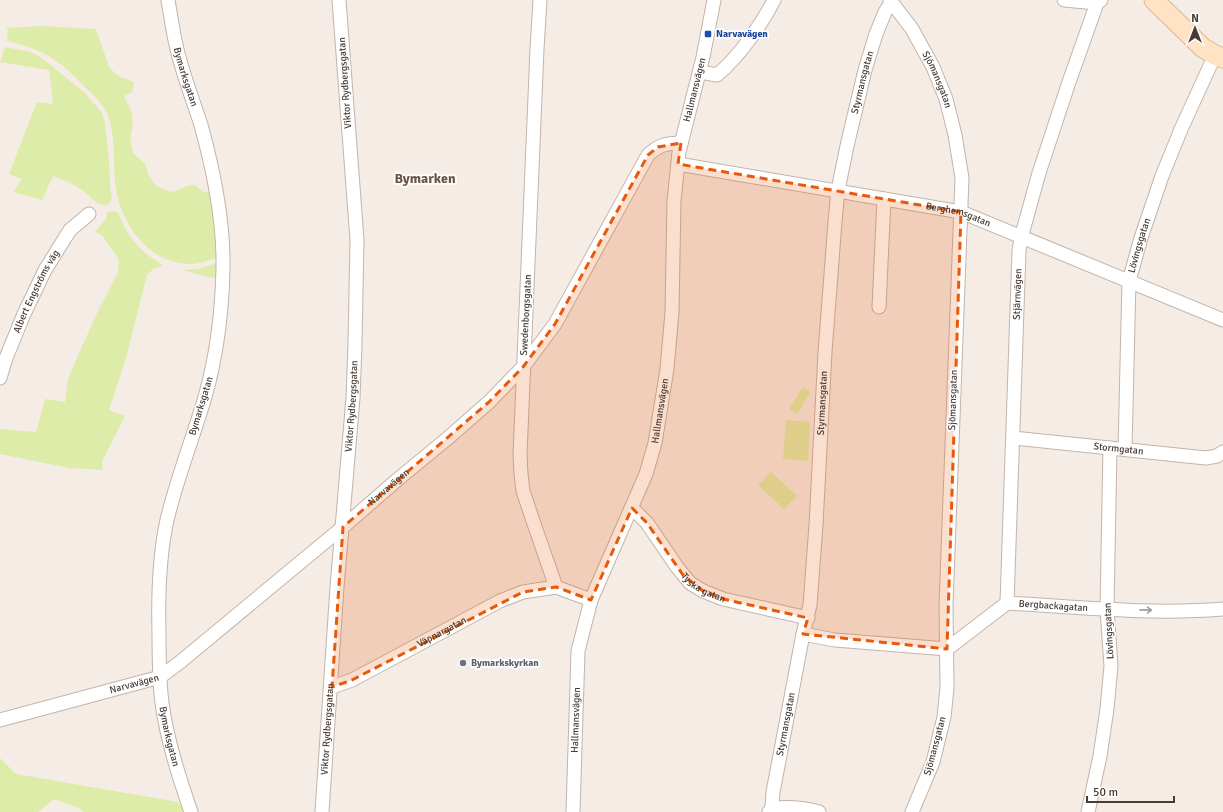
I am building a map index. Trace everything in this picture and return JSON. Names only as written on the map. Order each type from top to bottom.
[{"type":"street","name":"Bymarksgatan","points":[[168,0],[177,51],[201,124],[211,161],[220,211],[223,269],[220,316],[213,364],[206,395],[185,457],[167,520],[158,596],[162,705],[170,744],[191,812]]},
{"type":"street","name":"Viktor Rydbergsgatan","points":[[322,812],[332,687],[337,587],[343,527],[356,344],[357,240],[339,0]]},
{"type":"street","name":"Swedenborgsgatan","points":[[540,0],[520,455],[524,491],[556,587]]},
{"type":"street","name":"Hallmansvägen","points":[[573,812],[578,651],[590,600],[632,508],[646,474],[655,443],[667,368],[672,312],[674,202],[678,164],[681,143],[700,72],[714,0]]},
{"type":"street","points":[[700,72],[717,75],[726,67],[749,38],[774,0]]},
{"type":"street","points":[[1064,0],[1099,2]]},
{"type":"street","points":[[1154,0],[1203,48],[1219,57]]},
{"type":"street","name":"Styrmansgatan","points":[[770,810],[803,634],[810,605],[816,525],[825,352],[838,190],[865,70],[890,1]]},
{"type":"street","name":"Sjömansgatan","points":[[890,1],[902,14],[912,29],[933,67],[946,100],[955,135],[962,178],[947,597],[947,688],[942,724],[933,762],[912,812]]},
{"type":"street","name":"Stjärnvägen","points":[[1007,603],[1014,438],[1019,251],[1021,238],[1039,173],[1064,97],[1099,2]]},
{"type":"street","name":"Lövingsgatan","points":[[1125,449],[1128,281],[1162,176],[1182,127],[1219,57]]},
{"type":"street","name":"Narvavägen","points":[[0,720],[160,677],[179,663],[343,527],[489,402],[523,367],[555,324],[648,155],[658,147],[681,143]]},
{"type":"street","name":"Berghemsgatan","points":[[678,164],[961,212],[1223,320]]},
{"type":"street","points":[[879,307],[884,199]]},
{"type":"street","name":"Albert Engströms väg","points":[[0,378],[6,358],[24,314],[45,270],[70,230],[89,214]]},
{"type":"street","name":"Stormgatan","points":[[1014,438],[1206,458],[1217,456],[1223,452]]},
{"type":"street","name":"Lövingsgatan","points":[[1088,812],[1100,756],[1107,709],[1111,666],[1107,609],[1110,448]]},
{"type":"street","name":"Tyska gatan","points":[[632,508],[647,523],[677,567],[690,583],[703,591],[723,599],[808,618]]},
{"type":"street","points":[[556,587],[590,600]]},
{"type":"street","name":"Väpnargatan","points":[[332,687],[352,680],[500,601],[522,592],[556,587]]},
{"type":"street","name":"Bergbackagatan","points":[[947,649],[1007,603],[1107,609],[1196,611],[1223,609]]},
{"type":"street","points":[[803,634],[835,640],[947,649]]},
{"type":"street","points":[[770,810],[798,808],[819,812]]},
{"type":"highlighted area","points":[[681,143],[678,164],[961,212],[947,649],[803,634],[808,618],[723,599],[703,591],[683,575],[647,523],[632,508],[591,600],[556,587],[523,592],[352,680],[332,687],[343,527],[489,402],[523,367],[555,324],[648,155],[658,147]]},
{"type":"green space","points":[[42,26],[96,29],[109,67],[118,76],[134,82],[132,92],[124,96],[132,113],[133,125],[130,138],[133,153],[145,164],[148,174],[155,185],[170,192],[189,185],[195,185],[202,191],[212,194],[218,258],[194,264],[176,262],[151,250],[140,240],[124,216],[119,203],[115,180],[112,132],[103,106],[68,70],[51,57],[32,48],[7,41],[8,31],[6,28]]},
{"type":"green space","points":[[5,47],[31,52],[42,58],[85,93],[102,113],[105,122],[112,199],[108,205],[100,204],[79,188],[53,176],[42,200],[13,192],[22,179],[9,174],[37,102],[53,104],[49,70],[0,62]]},
{"type":"green space","points":[[107,212],[118,212],[126,230],[136,244],[148,255],[164,266],[154,268],[147,275],[126,358],[109,410],[125,416],[103,459],[102,470],[69,468],[0,454],[0,429],[36,432],[45,399],[65,402],[68,378],[97,313],[118,272],[119,260],[102,235],[95,232],[106,219]]},
{"type":"green space","points":[[217,263],[217,279],[182,270],[198,269]]},
{"type":"green space","points":[[803,387],[811,392],[797,414],[789,409]]},
{"type":"green space","points":[[786,420],[810,422],[808,461],[783,459]]},
{"type":"green space","points":[[771,472],[797,496],[784,509],[758,485]]},
{"type":"green space","points":[[0,758],[16,774],[178,802],[185,812],[83,812],[79,808],[54,799],[38,812],[0,812]]},
{"type":"place","name":"Narvavägen","points":[[708,34]]},
{"type":"place","name":"Bymarkskyrkan","points":[[463,663]]},
{"type":"district","name":"Bymarken","points":[[425,178]]}]
